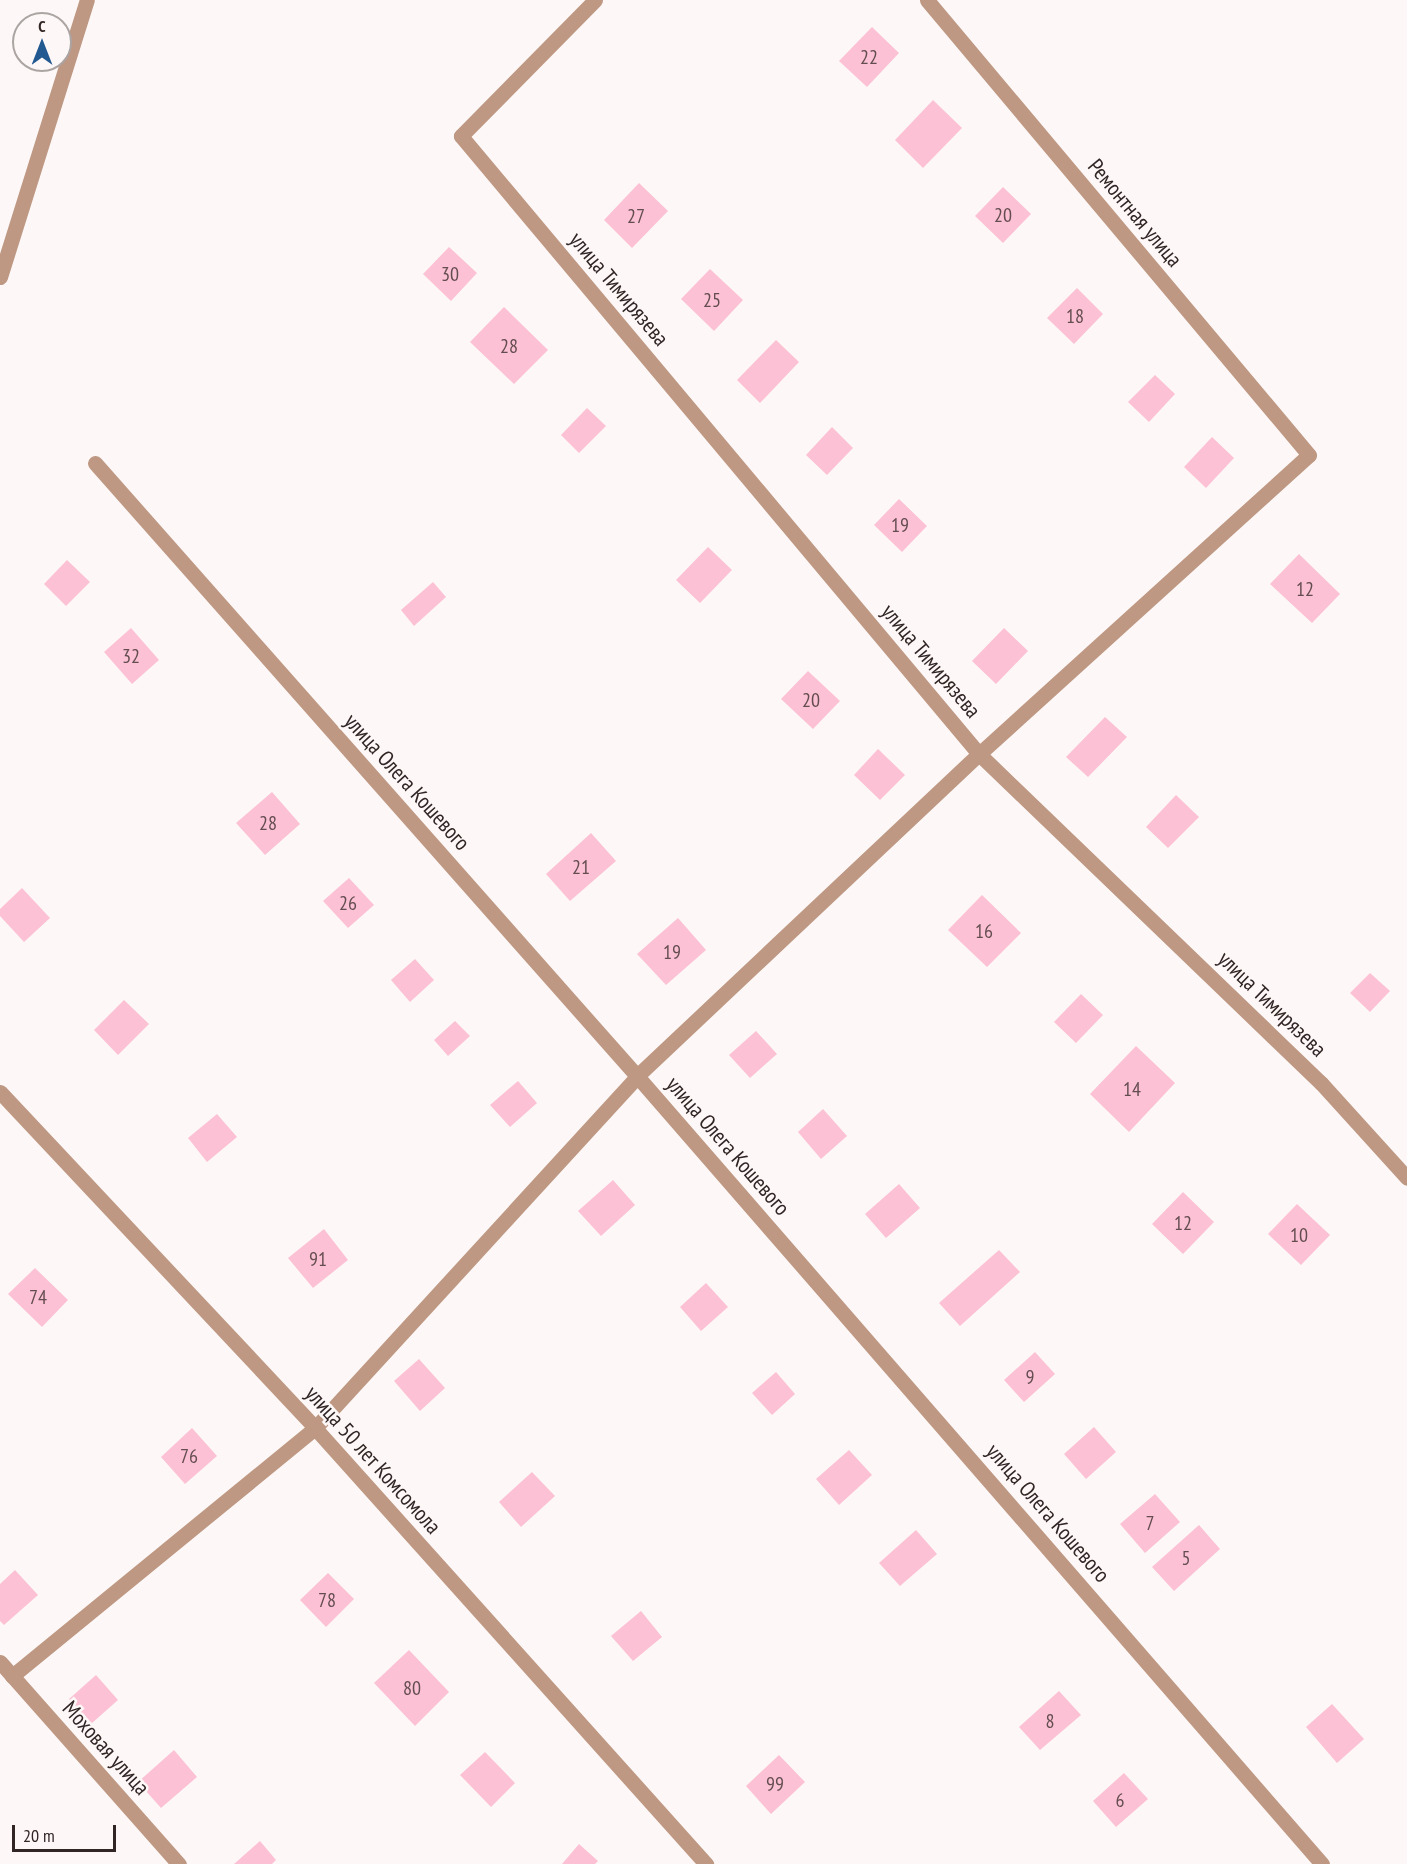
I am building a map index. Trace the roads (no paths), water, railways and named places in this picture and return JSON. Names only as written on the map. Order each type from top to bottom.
[{"type":"street","points":[[0,277],[87,0]]},
{"type":"street","name":"улица Тимирязева","points":[[595,0],[461,136],[979,754],[1321,1083],[1407,1178]]},
{"type":"street","name":"Ремонтная улица","points":[[927,0],[1309,455],[979,754]]},
{"type":"street","name":"улица Олега Кошевого","points":[[95,463],[638,1076],[1322,1864]]},
{"type":"street","points":[[12,1676],[315,1428],[638,1076],[979,754]]},
{"type":"street","name":"улица 50 лет Комсомола","points":[[0,1092],[315,1428],[706,1864]]},
{"type":"street","name":"Моховая улица","points":[[0,1662],[178,1864]]}]
